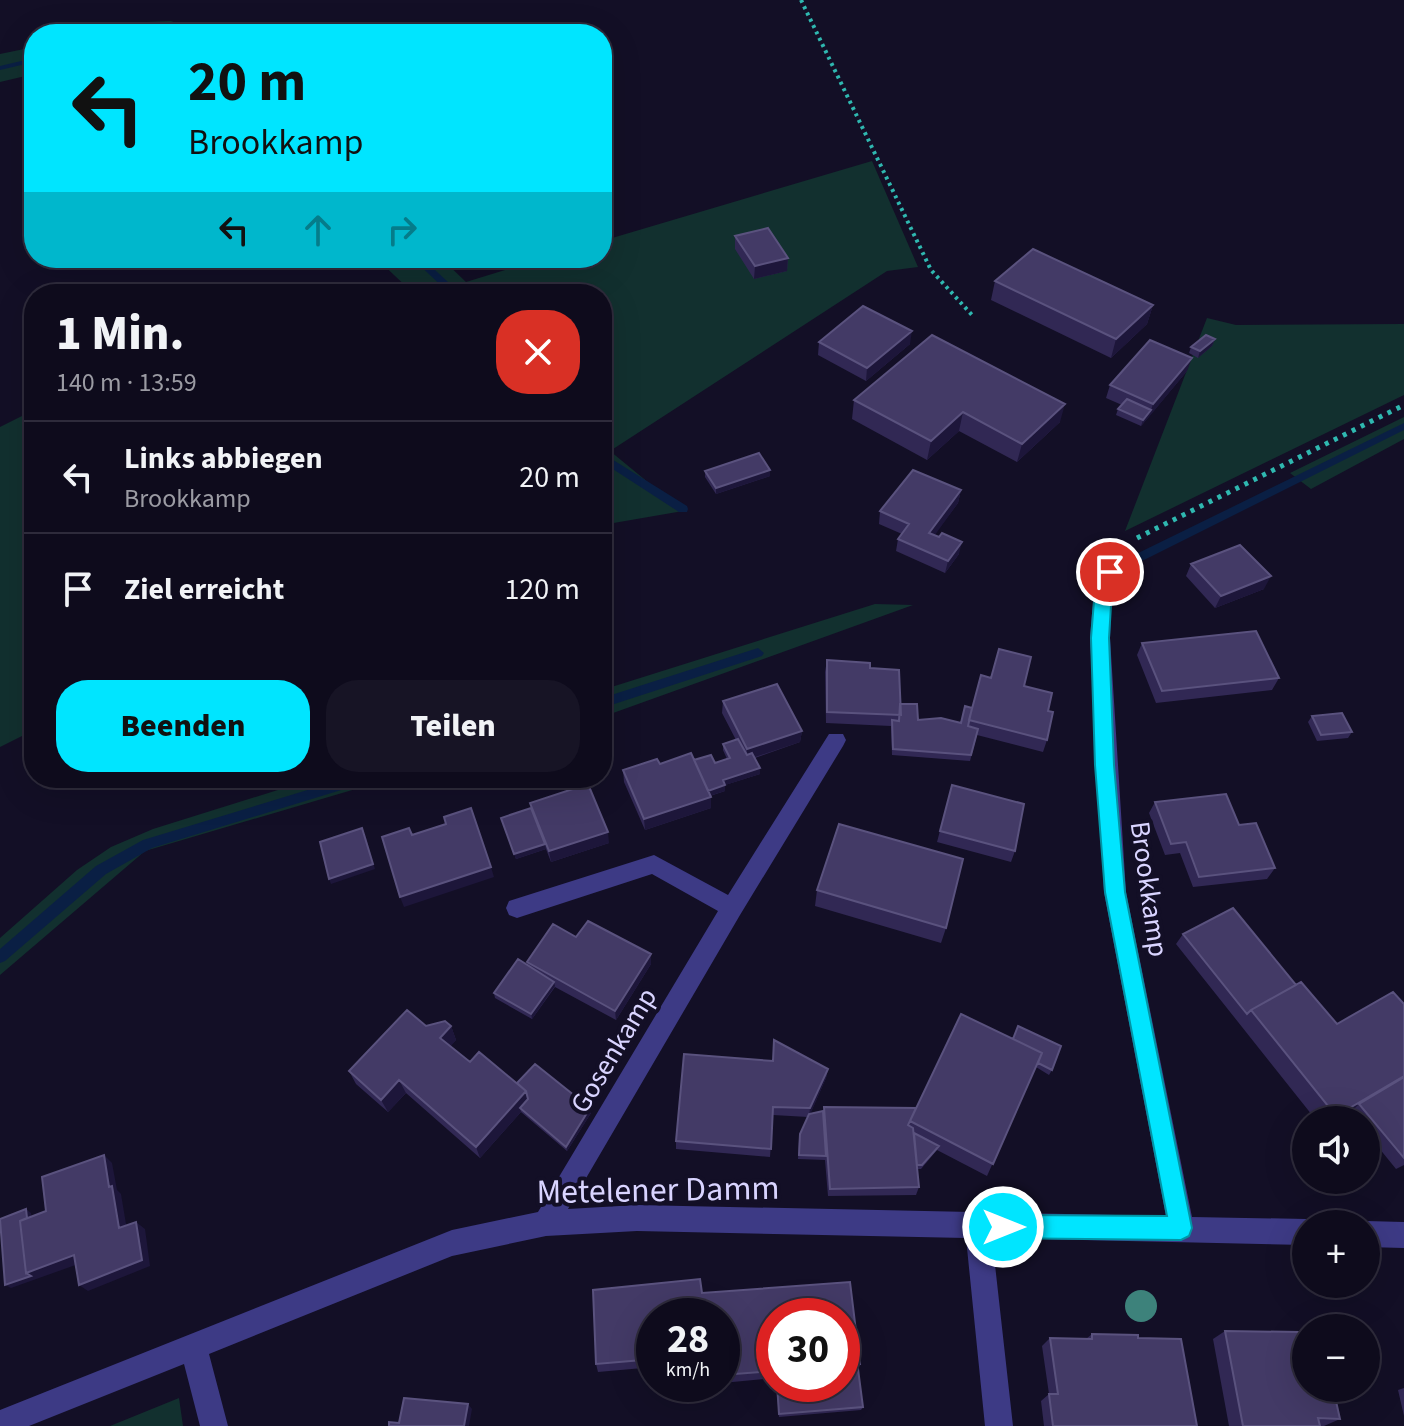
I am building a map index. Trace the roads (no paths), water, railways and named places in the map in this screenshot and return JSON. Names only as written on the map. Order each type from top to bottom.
[{"type":"street","name":"Brookkamp","points":[[1116,555],[1103,589],[1100,638],[1105,765],[1115,892],[1181,1228]]},
{"type":"street","name":"Gosenkamp","points":[[546,1223],[732,908],[836,740]]},
{"type":"street","points":[[517,908],[654,864],[732,908]]},
{"type":"street","name":"Metelener Damm","points":[[0,1424],[452,1243],[546,1223],[637,1218],[1292,1232]]},
{"type":"street","points":[[978,1226],[999,1426]]},
{"type":"street","points":[[1380,1234],[1404,1235]]},
{"type":"street","points":[[193,1345],[214,1426]]},
{"type":"waterway","points":[[0,68],[24,62]]},
{"type":"waterway","points":[[428,268],[445,284]]},
{"type":"waterway","points":[[1132,561],[1404,426]]},
{"type":"waterway","points":[[612,463],[683,509]]},
{"type":"waterway","points":[[612,700],[758,653]]},
{"type":"waterway","points":[[0,957],[101,870],[148,844],[331,788]]}]
